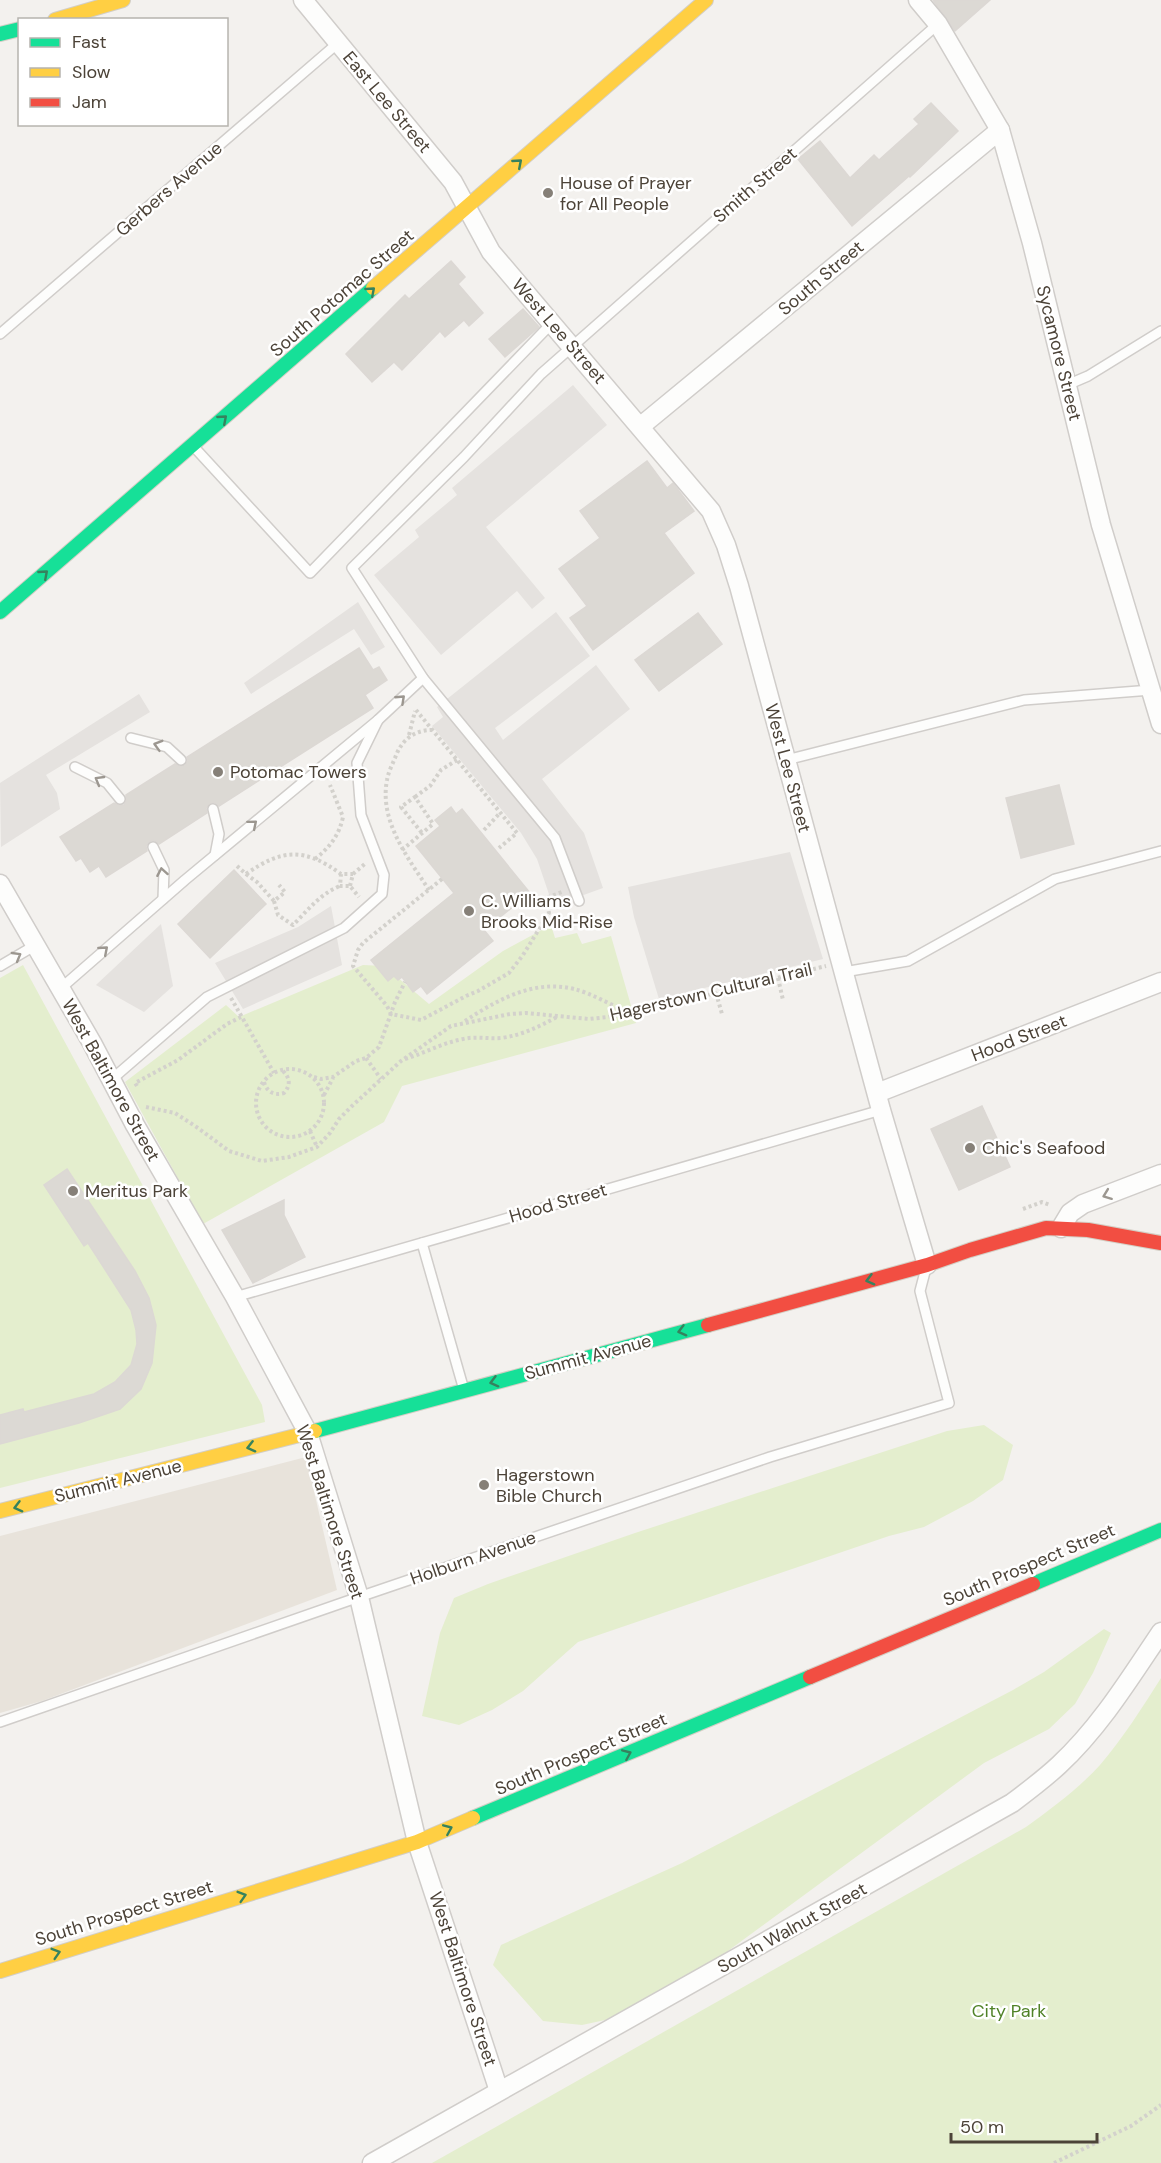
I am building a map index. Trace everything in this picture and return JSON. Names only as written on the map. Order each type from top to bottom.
[{"type":"main road","points":[[58,18],[78,6],[123,0]]},
{"type":"main road","name":"South Potomac Street","points":[[0,612],[706,0]]},
{"type":"main road","points":[[0,34],[18,30]]},
{"type":"main road","points":[[1066,1221],[1161,1243]]},
{"type":"main road","name":"Summit Avenue","points":[[0,1511],[308,1433],[927,1265],[1066,1221]]},
{"type":"main road","name":"South Prospect Street","points":[[0,1971],[417,1842],[1161,1530]]},
{"type":"street","name":"East Lee Street","points":[[303,0],[453,182],[468,207]]},
{"type":"street","name":"Sycamore Street","points":[[918,0],[938,24],[1000,130],[1032,243],[1101,525],[1161,724]]},
{"type":"street","name":"South Street","points":[[641,426],[1000,130]]},
{"type":"street","name":"West Lee Street","points":[[468,207],[491,252],[711,510],[726,544],[879,1101],[927,1265]]},
{"type":"street","name":"West Baltimore Street","points":[[0,884],[235,1297],[308,1433],[359,1597],[417,1842],[499,2091]]},
{"type":"street","name":"Hood Street","points":[[879,1101],[1161,982]]},
{"type":"street","name":"Summit Avenue","points":[[1066,1221],[1083,1204],[1161,1174]]},
{"type":"street","name":"South Walnut Street","points":[[372,2163],[1012,1803],[1046,1776],[1085,1738],[1116,1698],[1161,1632]]},
{"type":"lane","name":"Smith Street","points":[[423,678],[352,568],[464,457],[542,374],[938,24]]},
{"type":"lane","name":"Gerbers Avenue","points":[[0,334],[338,43]]},
{"type":"lane","points":[[192,446],[310,573],[552,323]]},
{"type":"lane","points":[[1067,385],[1088,376],[1161,331]]},
{"type":"lane","points":[[60,989],[215,855],[378,720],[423,678],[555,838],[579,901]]},
{"type":"lane","points":[[786,759],[1024,700],[1151,690]]},
{"type":"lane","points":[[111,1080],[207,997],[344,928],[382,894],[384,875],[360,815],[357,762],[378,720]]},
{"type":"lane","points":[[131,738],[167,747],[181,760]]},
{"type":"lane","points":[[75,767],[107,783],[120,799]]},
{"type":"lane","points":[[213,809],[219,834],[215,855]]},
{"type":"lane","points":[[153,848],[164,870],[163,899]]},
{"type":"lane","points":[[842,967],[908,961],[1054,879],[1161,851]]},
{"type":"lane","points":[[0,966],[34,946]]},
{"type":"lane","name":"Hood Street","points":[[235,1297],[422,1243],[879,1101]]},
{"type":"lane","points":[[422,1243],[464,1390]]},
{"type":"lane","name":"West Lee Street","points":[[927,1265],[920,1291],[949,1403]]},
{"type":"lane","name":"Holburn Avenue","points":[[0,1722],[770,1457],[949,1403]]},
{"type":"path","points":[[429,890],[398,844],[386,805],[387,780],[398,749],[409,736],[416,710],[518,833],[499,848]]},
{"type":"path","points":[[409,736],[423,730],[432,730]]},
{"type":"path","points":[[422,833],[401,807],[430,786],[441,770],[457,760]]},
{"type":"path","points":[[315,859],[327,850],[336,837],[343,817],[330,785]]},
{"type":"path","points":[[402,850],[433,824],[415,797]]},
{"type":"path","points":[[484,830],[500,813]]},
{"type":"path","points":[[246,874],[278,856],[299,855],[315,859],[341,874],[353,874],[350,886]]},
{"type":"path","points":[[237,866],[257,882],[274,901],[278,915],[293,925],[310,905],[331,890],[340,886],[350,886]]},
{"type":"path","points":[[340,886],[341,874]]},
{"type":"path","points":[[391,1014],[387,1006],[353,966],[358,950],[363,943],[442,879]]},
{"type":"path","points":[[274,901],[285,892],[279,885]]},
{"type":"path","points":[[350,886],[367,907]]},
{"type":"path","points":[[391,1014],[421,1020],[509,973],[549,913],[546,898],[573,887]]},
{"type":"path","name":"Hagerstown Cultural Trail","points":[[122,1102],[175,1113],[229,1151],[262,1161],[289,1157],[316,1147],[330,1133],[339,1119],[401,1061],[451,1026],[510,1014],[526,1013],[588,1019],[631,1013],[778,978],[842,967]]},
{"type":"path","points":[[778,978],[783,1000]]},
{"type":"path","points":[[309,1075],[321,1079],[333,1077],[380,1047],[405,982]]},
{"type":"path","points":[[225,987],[274,1073]]},
{"type":"path","points":[[460,1024],[489,1006],[523,991],[550,987],[574,989],[631,1013]]},
{"type":"path","points":[[716,993],[722,1014]]},
{"type":"path","points":[[401,1061],[436,1046],[462,1039],[499,1038],[528,1032],[558,1016]]},
{"type":"path","points":[[135,1083],[178,1060],[227,1024],[241,1017]]},
{"type":"path","points":[[366,1058],[381,1079]]},
{"type":"path","points":[[289,1069],[300,1070],[316,1080],[323,1095],[324,1104],[320,1119],[310,1131],[297,1137],[283,1137],[271,1131],[261,1121],[256,1108],[257,1094],[264,1082],[274,1073],[289,1069]]},
{"type":"path","points":[[264,1082],[268,1091],[273,1094],[284,1093],[289,1083],[283,1071]]},
{"type":"path","points":[[323,1095],[333,1077]]},
{"type":"path","points":[[310,1131],[316,1147]]},
{"type":"path","points":[[1022,1210],[1042,1202],[1066,1221]]},
{"type":"path","points":[[1054,2163],[1131,2126],[1161,2105]]},
{"type":"shaded area","points":[[573,385],[607,425],[486,527],[545,598],[532,609],[517,591],[441,655],[374,575],[419,537],[415,530],[457,495],[452,488]]},
{"type":"shaded area","points":[[358,602],[385,647],[371,655],[354,629],[251,694],[244,683]]},
{"type":"shaded area","points":[[556,612],[590,656],[495,728],[503,740],[596,665],[630,709],[542,779],[584,833],[603,888],[553,906],[537,859],[521,833],[432,726],[443,717],[437,707]]},
{"type":"shaded area","points":[[139,694],[150,712],[46,775],[57,793],[60,809],[1,847],[0,783]]},
{"type":"shaded area","points":[[790,852],[823,959],[659,999],[634,917],[628,887]]},
{"type":"shaded area","points":[[331,906],[342,965],[243,1009],[215,963],[298,927]]},
{"type":"shaded area","points":[[161,924],[173,986],[144,1012],[96,985]]},
{"type":"shaded area","points":[[306,1457],[337,1590],[42,1701],[0,1713],[0,1536]]},
{"type":"green space","points":[[551,925],[555,938],[577,933],[582,944],[611,936],[636,1023],[402,1086],[384,1122],[203,1224],[125,1082],[226,1005],[239,1017],[363,965],[384,966],[429,1004],[503,951]]},
{"type":"green space","name":"Meritus Park","points":[[23,965],[262,1405],[265,1422],[0,1488],[0,978]]},
{"type":"green space","points":[[984,1425],[1013,1445],[1003,1480],[973,1501],[924,1527],[889,1536],[578,1642],[523,1691],[492,1710],[459,1725],[422,1716],[440,1633],[454,1598],[635,1533],[947,1431]]},
{"type":"green space","points":[[1104,1629],[1111,1633],[1093,1673],[1075,1704],[1049,1729],[984,1763],[653,2006],[619,2017],[582,2025],[543,2021],[493,1965],[501,1945],[682,1863],[1013,1690],[1044,1672]]},
{"type":"green space","name":"City Park","points":[[1161,1678],[1161,2163],[432,2163],[1026,1827],[1092,1774],[1124,1734]]},
{"type":"building","points":[[933,0],[990,0],[955,31]]},
{"type":"building","points":[[931,103],[958,131],[910,177],[852,226],[798,159],[820,141],[850,178],[874,155],[879,160],[919,124],[914,119]]},
{"type":"building","points":[[451,261],[465,277],[458,284],[483,313],[469,326],[464,320],[445,337],[440,331],[402,370],[394,362],[372,382],[346,354],[405,295],[409,299]]},
{"type":"building","points":[[523,309],[539,327],[505,357],[489,339]]},
{"type":"building","points":[[647,461],[667,488],[673,483],[694,511],[664,533],[694,573],[593,650],[570,618],[587,606],[559,569],[600,538],[580,511]]},
{"type":"building","points":[[698,613],[722,644],[659,691],[635,660]]},
{"type":"building","name":"Potomac Towers","points":[[359,648],[373,670],[379,667],[387,680],[365,695],[373,708],[219,806],[214,802],[209,804],[206,808],[207,813],[159,844],[154,840],[150,841],[146,846],[147,851],[106,877],[99,866],[90,872],[81,858],[76,861],[60,837],[114,803],[124,805],[126,795],[175,764],[180,767],[185,765],[188,761],[187,757]]},
{"type":"building","points":[[1059,785],[1074,844],[1021,858],[1006,798]]},
{"type":"building","name":"C. Williams Brooks Mid‐Rise","points":[[451,807],[456,814],[462,809],[530,893],[484,930],[493,941],[427,994],[421,986],[413,992],[402,977],[398,980],[394,976],[388,981],[371,960],[454,893],[416,846],[440,826],[435,820]]},
{"type":"building","points":[[234,870],[266,904],[210,958],[178,924]]},
{"type":"building","name":"Chic's Seafood","points":[[982,1106],[1010,1167],[959,1190],[931,1129]]},
{"type":"building","points":[[67,1169],[135,1271],[149,1298],[156,1325],[152,1363],[141,1389],[120,1409],[79,1423],[0,1444],[0,1415],[23,1409],[24,1412],[94,1394],[115,1382],[131,1365],[137,1344],[131,1310],[88,1243],[84,1246],[44,1185]]},
{"type":"building","points":[[284,1200],[284,1215],[305,1257],[253,1283],[222,1230]]},
{"type":"traffic: fast","points":[[0,34],[18,30]]},
{"type":"traffic: fast","points":[[0,612],[373,288]]},
{"type":"traffic: fast","points":[[315,1431],[708,1325]]},
{"type":"traffic: fast","points":[[1033,1584],[1161,1530]]},
{"type":"traffic: fast","points":[[473,1818],[810,1677]]},
{"type":"traffic: slow","points":[[62,18],[123,0]]},
{"type":"traffic: slow","points":[[373,288],[706,0]]},
{"type":"traffic: slow","points":[[0,1511],[315,1431]]},
{"type":"traffic: slow","points":[[0,1971],[417,1842],[473,1818]]},
{"type":"traffic: jam","points":[[708,1325],[927,1265],[1046,1228],[1088,1230],[1161,1243]]},
{"type":"traffic: jam","points":[[810,1677],[1033,1584]]},
{"type":"place","name":"House of Prayer for All People","points":[[548,193]]},
{"type":"place","name":"Potomac Towers","points":[[218,772]]},
{"type":"place","name":"C. Williams Brooks Mid‐Rise","points":[[469,911]]},
{"type":"place","name":"Chic's Seafood","points":[[970,1148]]},
{"type":"place","name":"Meritus Park","points":[[73,1191]]},
{"type":"place","name":"Hagerstown Bible Church","points":[[484,1485]]}]
